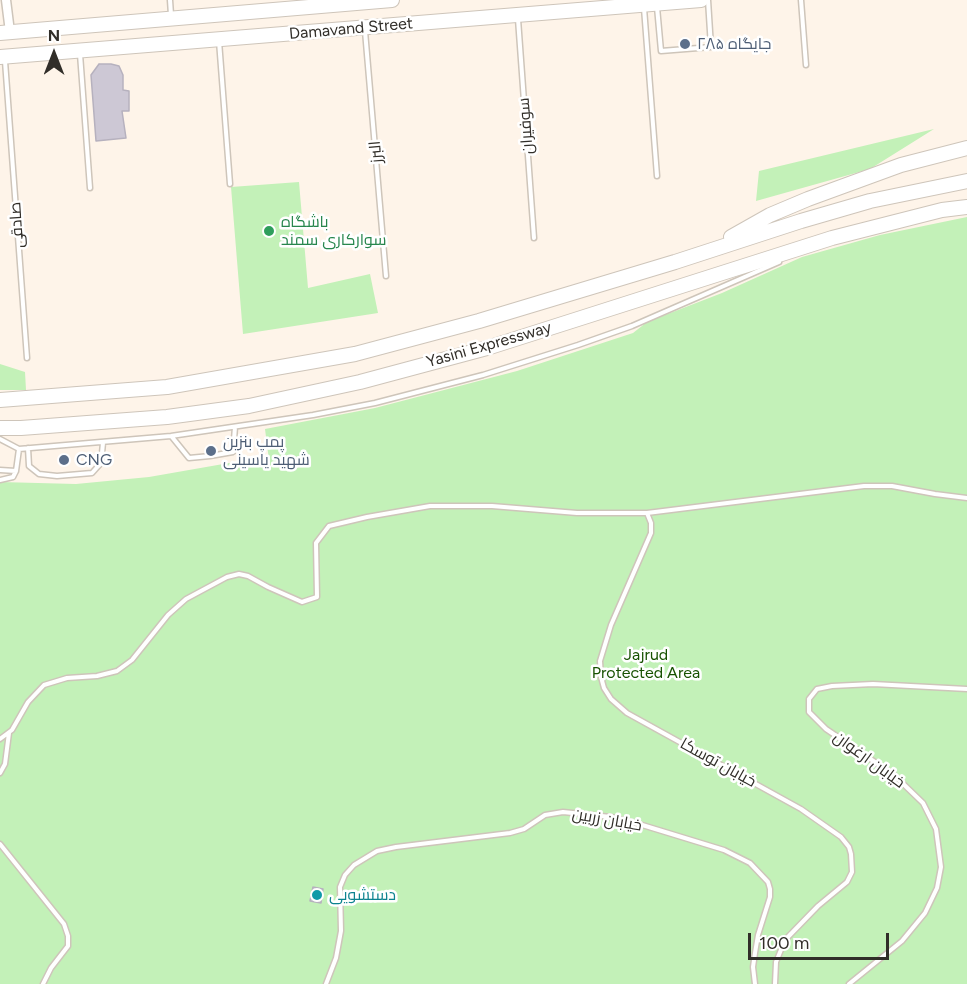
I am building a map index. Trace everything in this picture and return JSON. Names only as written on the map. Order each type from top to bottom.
[{"type":"main road","name":"Damavand Street","points":[[5,33],[392,0]]},
{"type":"main road","name":"Damavand Street","points":[[2,57],[701,0]]},
{"type":"main road","points":[[713,248],[770,215],[808,199],[902,165],[967,148]]},
{"type":"main road","name":"Yasini Expressway","points":[[0,400],[167,387],[354,354],[479,321],[870,201],[967,181]]},
{"type":"main road","name":"Yasini Expressway","points":[[0,428],[179,415],[249,406],[360,382],[487,348],[832,238],[942,210],[967,207]]},
{"type":"street","points":[[5,33],[6,0]]},
{"type":"lane","points":[[170,0],[171,18]]},
{"type":"lane","points":[[650,4],[661,51],[711,47],[708,0]]},
{"type":"lane","points":[[801,0],[806,65]]},
{"type":"lane","points":[[650,4],[657,176]]},
{"type":"lane","name":"سوفیران","points":[[518,15],[534,238]]},
{"type":"lane","name":"البرز","points":[[365,28],[386,276]]},
{"type":"lane","points":[[219,40],[230,184]]},
{"type":"lane","points":[[80,50],[90,188]]},
{"type":"lane","name":"صادقی","points":[[2,57],[27,358]]},
{"type":"lane","points":[[902,165],[967,142]]},
{"type":"lane","points":[[0,439],[19,449],[103,443],[235,427],[375,403],[526,362],[642,322],[832,238]]},
{"type":"lane","points":[[171,436],[189,458],[210,456],[233,452],[235,427]]},
{"type":"lane","points":[[28,448],[29,466],[39,474],[57,476],[92,473],[101,463],[103,443]]},
{"type":"lane","points":[[0,480],[12,477],[16,471],[19,449]]},
{"type":"lane","points":[[0,470],[16,471]]},
{"type":"lane","points":[[0,773],[5,764],[9,733],[28,702],[44,685],[66,678],[97,676],[117,671],[132,660],[168,615],[186,599],[227,577],[240,574],[302,602],[317,597],[316,543],[329,526],[430,506],[492,506],[577,513],[647,513],[864,486],[892,486],[935,495],[967,498]]},
{"type":"lane","name":"خیابان توسکا","points":[[647,513],[651,523],[651,533],[611,625],[600,660],[601,677],[611,699],[627,713],[801,809],[841,837],[849,847],[851,854],[852,872],[847,882],[818,906],[785,940],[776,962],[775,984]]},
{"type":"lane","name":"خیابان ارغوان","points":[[849,984],[902,941],[925,913],[937,888],[941,867],[936,829],[923,803],[894,776],[826,729],[809,712],[809,699],[817,689],[832,686],[873,684],[967,689]]},
{"type":"lane","points":[[0,739],[9,733]]},
{"type":"lane","name":"خیابان زربین","points":[[326,984],[336,958],[341,931],[340,887],[345,875],[354,864],[377,851],[396,847],[510,833],[524,829],[545,815],[563,812],[610,817],[639,824],[724,850],[750,863],[768,882],[770,889],[770,897],[755,953],[753,967],[755,984]]},
{"type":"lane","points":[[0,844],[64,924],[68,936],[68,946],[51,968],[43,984]]},
{"type":"green space","points":[[934,129],[870,169],[756,201],[759,171]]},
{"type":"green space","name":"باشگاه سوارکاری سمند","points":[[299,182],[308,288],[370,274],[378,313],[243,334],[231,187]]},
{"type":"green space","name":"Jajrud Protected Area","points":[[967,217],[967,984],[0,984],[0,482],[76,484],[149,477],[229,463],[269,460],[265,429],[375,408],[517,371],[633,333],[647,322],[722,293],[802,257],[880,235]]},
{"type":"green space","points":[[0,364],[25,372],[26,390],[0,390]]},
{"type":"building","points":[[99,64],[119,66],[123,75],[123,90],[129,91],[129,111],[122,111],[126,138],[96,141],[91,75]]},
{"type":"building","name":"دستشویی","points":[[313,887],[323,889],[321,903],[310,901]]},
{"type":"place","name":"جایگاه ۲۸۵","points":[[685,44]]},
{"type":"place","name":"باشگاه سوارکاری سمند","points":[[269,231]]},
{"type":"place","name":"پمپ بنزین شهید یاسینی","points":[[211,451]]},
{"type":"place","name":"CNG","points":[[64,460]]},
{"type":"place","name":"دستشویی","points":[[317,895]]}]
